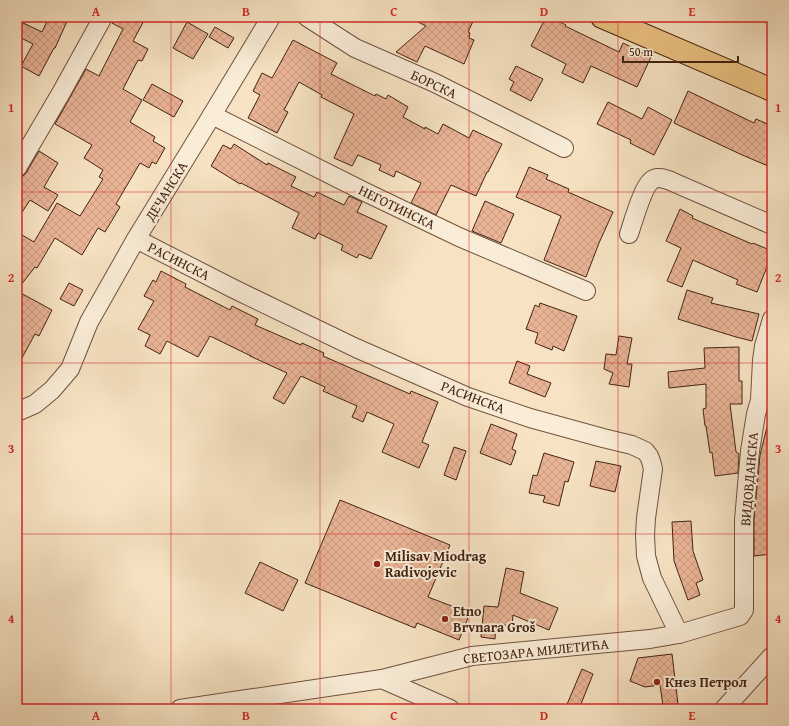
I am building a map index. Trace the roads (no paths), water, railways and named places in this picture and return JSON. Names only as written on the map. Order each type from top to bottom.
[{"type":"main road","points":[[602,17],[772,90]]},
{"type":"street","points":[[17,168],[103,17]]},
{"type":"street","name":"ДЕЧАНСКА","points":[[17,412],[34,404],[52,390],[70,369],[89,322],[136,239],[271,17]]},
{"type":"street","name":"БОРСКА","points":[[307,17],[355,48],[435,83],[564,148]]},
{"type":"street","name":"НЕГОТИНСКА","points":[[212,115],[363,191],[459,237],[586,291]]},
{"type":"street","points":[[629,234],[645,189],[651,180],[656,178],[666,179],[772,225]]},
{"type":"street","name":"РАСИНСКА","points":[[136,239],[234,289],[356,348],[468,397],[530,418],[632,445],[645,451],[649,456],[653,469],[646,518],[646,556],[652,578],[679,634]]},
{"type":"street","name":"ВИДОВДАНСКА","points":[[740,616],[744,610],[744,513],[750,451],[756,414],[766,401],[762,360],[764,346],[772,319]]},
{"type":"street","name":"СВЕТОЗАРА МИЛЕТИЋА","points":[[180,709],[382,680],[472,656],[650,639],[679,634],[740,616]]},
{"type":"street","points":[[724,709],[772,656]]},
{"type":"street","points":[[382,680],[450,709]]},
{"type":"place","name":"Milisav Miodrag Radivojevic","points":[[377,564]]},
{"type":"place","name":"Etno Brvnara Groš","points":[[445,619]]},
{"type":"place","name":"Кнез Петрол","points":[[657,682]]}]
